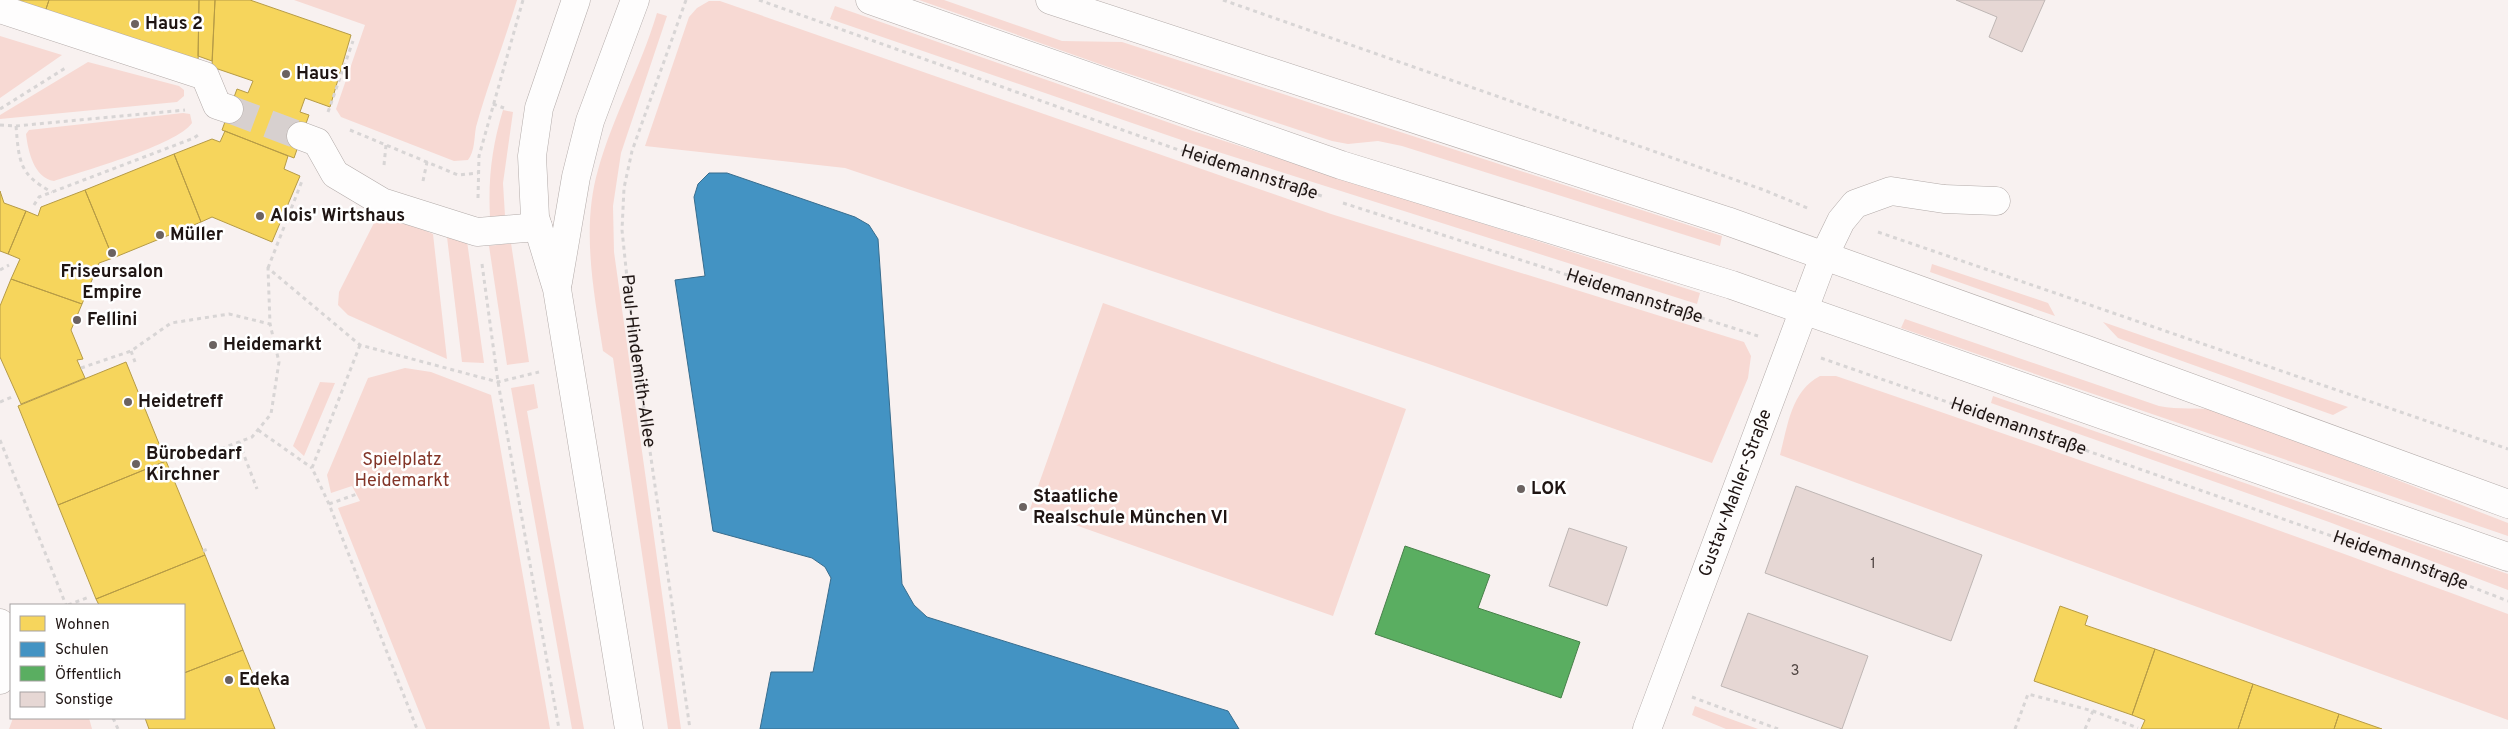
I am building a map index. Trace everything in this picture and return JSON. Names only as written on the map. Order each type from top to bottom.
[{"type":"main road","points":[[576,0],[539,108],[532,156],[535,216],[557,289],[629,729]]},
{"type":"main road","points":[[557,289],[576,177],[590,120],[635,0]]},
{"type":"main road","name":"Heidemannstraße","points":[[870,0],[1341,165],[1702,275],[2508,557]]},
{"type":"main road","points":[[1050,0],[1727,221],[2508,504]]},
{"type":"main road","points":[[0,9],[205,76],[223,107]]},
{"type":"main road","points":[[314,133],[335,174],[371,196],[416,214],[477,232],[538,227]]},
{"type":"main road","name":"Gustav-Mahler-Straße","points":[[1647,729],[1824,256],[1841,220],[1855,204],[1891,191],[1944,198],[1996,201]]},
{"type":"main road","points":[[0,623],[5,636],[6,664],[0,680]]},
{"type":"path","points":[[523,0],[479,156],[477,232],[498,382],[559,729]]},
{"type":"path","name":"Paul-Hindemith-Allee","points":[[686,0],[632,151],[624,188],[622,230],[632,326],[690,729]]},
{"type":"path","name":"Heidemannstraße","points":[[759,0],[1173,148],[1790,348],[2393,557],[2508,601]]},
{"type":"path","points":[[174,458],[223,448],[252,437],[270,414],[279,362],[270,324],[268,268],[314,133],[353,41]]},
{"type":"path","points":[[0,109],[104,43]]},
{"type":"path","points":[[493,104],[504,108]]},
{"type":"path","points":[[0,125],[16,126],[223,107]]},
{"type":"path","points":[[34,205],[40,196],[194,138],[206,130],[223,107]]},
{"type":"path","points":[[16,126],[18,148],[24,170],[35,183],[53,192]]},
{"type":"path","points":[[314,133],[458,174],[478,173]]},
{"type":"path","points":[[0,270],[9,265]]},
{"type":"path","points":[[268,268],[360,346],[498,382],[568,364]]},
{"type":"path","points":[[81,368],[131,351],[171,323],[229,314],[270,324]]},
{"type":"path","points":[[312,468],[360,346]]},
{"type":"path","points":[[131,351],[135,362]]},
{"type":"path","points":[[0,402],[12,397]]},
{"type":"path","points":[[258,430],[312,468],[329,504],[417,729]]},
{"type":"path","points":[[0,440],[67,604]]},
{"type":"path","points":[[239,442],[258,489]]},
{"type":"path","points":[[329,504],[356,494]]},
{"type":"path","points":[[203,551],[210,548]]},
{"type":"path","points":[[70,604],[89,597]]},
{"type":"path","points":[[1663,685],[1778,729]]},
{"type":"path","points":[[2015,729],[2028,694],[2093,711],[2138,728]]},
{"type":"path","points":[[2085,729],[2093,711]]},
{"type":"green space","points":[[294,0],[517,0],[476,127],[473,149],[468,160],[454,161],[341,117],[336,109],[365,25]]},
{"type":"green space","points":[[919,0],[944,0],[1062,41],[1122,42],[1722,236],[1720,246],[1402,146],[1378,141],[1348,144],[1332,141],[1108,67]]},
{"type":"green space","points":[[709,1],[720,1],[1331,214],[1744,342],[1751,356],[1748,378],[1712,463],[1426,363],[845,168],[645,146],[689,17],[697,8]]},
{"type":"green space","points":[[835,6],[1193,131],[1700,293],[1697,304],[1193,144],[830,19]]},
{"type":"green space","points":[[657,13],[667,16],[621,153],[613,206],[614,252],[681,729],[668,729],[613,358],[603,351],[593,283],[590,238],[590,215],[598,170],[611,130],[643,53]]},
{"type":"green space","points":[[0,36],[62,55],[0,98]]},
{"type":"green space","points":[[88,62],[179,86],[184,90],[184,96],[177,102],[0,119],[0,115]]},
{"type":"green space","points":[[503,110],[513,112],[503,183],[505,216],[490,217],[492,163]]},
{"type":"green space","points":[[183,113],[190,114],[192,123],[168,140],[128,156],[54,181],[41,175],[30,156],[26,134],[29,130]]},
{"type":"green space","points":[[380,211],[433,234],[447,359],[348,315],[338,305],[339,292]]},
{"type":"green space","points":[[447,237],[467,241],[484,363],[462,362]]},
{"type":"green space","points":[[511,243],[529,362],[507,365],[489,246]]},
{"type":"green space","points":[[1932,264],[2048,303],[2055,316],[1930,272]]},
{"type":"green space","points":[[1103,303],[1406,409],[1333,616],[1030,509]]},
{"type":"green space","points":[[1905,319],[2159,406],[2217,410],[2508,523],[2508,536],[1901,328]]},
{"type":"green space","points":[[2103,322],[2348,407],[2333,415],[2118,338]]},
{"type":"green space","name":"Spielplatz Heidemarkt","points":[[405,368],[431,372],[491,395],[550,729],[426,729],[338,508],[360,501],[352,486],[331,493],[327,475],[368,378]]},
{"type":"green space","points":[[1820,376],[1836,376],[2005,434],[2508,614],[2508,720],[1780,455],[1792,410],[1797,400],[1810,382]]},
{"type":"green space","points":[[320,382],[335,383],[304,456],[293,446]]},
{"type":"green space","points":[[534,384],[538,408],[527,411],[584,729],[572,729],[511,388]]},
{"type":"green space","points":[[1993,396],[2508,574],[2508,590],[2329,522],[1991,403]]},
{"type":"green space","points":[[1695,706],[1758,729],[1726,729],[1692,715]]},
{"type":"green space","points":[[13,719],[89,719],[92,729],[9,729]]},
{"type":"building: Wohnen","points":[[0,0],[49,0],[44,15]]},
{"type":"building: Wohnen","name":"Haus 2","points":[[49,0],[199,0],[198,67],[44,15]]},
{"type":"building: Wohnen","points":[[199,0],[215,0],[212,61],[198,56]]},
{"type":"building: Wohnen","name":"Haus 1","points":[[215,0],[250,0],[351,35],[330,107],[305,98],[300,112],[309,115],[294,158],[222,130],[237,89],[248,93],[253,81],[212,67]]},
{"type":"building: Wohnen","points":[[225,131],[288,156],[284,169],[300,176],[272,242],[212,217],[201,222],[174,154],[212,139],[220,142]]},
{"type":"building: Wohnen","points":[[174,154],[201,222],[113,258],[85,190]]},
{"type":"building: Wohnen","points":[[85,190],[113,258],[99,263],[82,304],[11,279],[20,259],[8,254],[26,211],[38,216],[41,207]]},
{"type":"building: Wohnen","points":[[0,191],[4,203],[26,211],[8,254],[0,251]]},
{"type":"building: Wohnen","points":[[11,279],[82,304],[71,330],[83,359],[77,360],[85,378],[21,404],[0,357],[0,306]]},
{"type":"building: Wohnen","points":[[126,362],[166,461],[58,505],[18,406]]},
{"type":"building: Wohnen","points":[[166,461],[205,555],[96,599],[58,505]]},
{"type":"building: Wohnen","points":[[205,555],[243,650],[185,673],[185,604],[98,604],[96,599]]},
{"type":"building: Wohnen","points":[[2060,606],[2088,616],[2085,625],[2155,649],[2132,715],[2034,681]]},
{"type":"building: Wohnen","points":[[2155,649],[2253,684],[2238,729],[2141,729],[2145,720],[2132,715]]},
{"type":"building: Wohnen","points":[[243,650],[275,729],[149,729],[145,719],[185,719],[185,673]]},
{"type":"building: Wohnen","points":[[2253,684],[2339,714],[2334,729],[2238,729]]},
{"type":"building: Wohnen","points":[[2339,714],[2382,729],[2334,729]]},
{"type":"building: Schulen","points":[[709,173],[727,173],[855,217],[869,225],[878,239],[902,584],[914,605],[927,617],[1228,711],[1239,729],[760,729],[771,672],[813,672],[831,578],[825,567],[812,558],[713,531],[675,280],[705,276],[694,197],[698,184]]},
{"type":"building: Öffentlich","points":[[1405,546],[1490,575],[1478,608],[1580,642],[1561,698],[1375,634]]},
{"type":"building: Sonstige","points":[[1956,0],[2045,0],[2022,52],[1989,37],[1997,17]]},
{"type":"building: Sonstige","points":[[1796,486],[1982,555],[1951,641],[1765,573]]},
{"type":"building: Sonstige","points":[[1569,528],[1627,547],[1607,606],[1549,586]]},
{"type":"building: Sonstige","points":[[1748,613],[1868,656],[1842,729],[1721,686]]},
{"type":"tunnel","points":[[229,109],[301,136]]},
{"type":"place","name":"Haus 2","points":[[135,24]]},
{"type":"place","name":"Haus 1","points":[[286,74]]},
{"type":"place","name":"Alois' Wirtshaus","points":[[260,216]]},
{"type":"place","name":"Müller","points":[[160,235]]},
{"type":"place","name":"Friseursalon Empire","points":[[112,253]]},
{"type":"place","name":"Fellini","points":[[77,320]]},
{"type":"place","name":"Heidemarkt","points":[[213,345]]},
{"type":"place","name":"Heidetreff","points":[[128,402]]},
{"type":"place","name":"Bürobedarf Kirchner","points":[[136,464]]},
{"type":"place","name":"LOK","points":[[1521,489]]},
{"type":"place","name":"Staatliche Realschule München VI","points":[[1023,507]]},
{"type":"place","name":"Edeka","points":[[229,680]]}]
